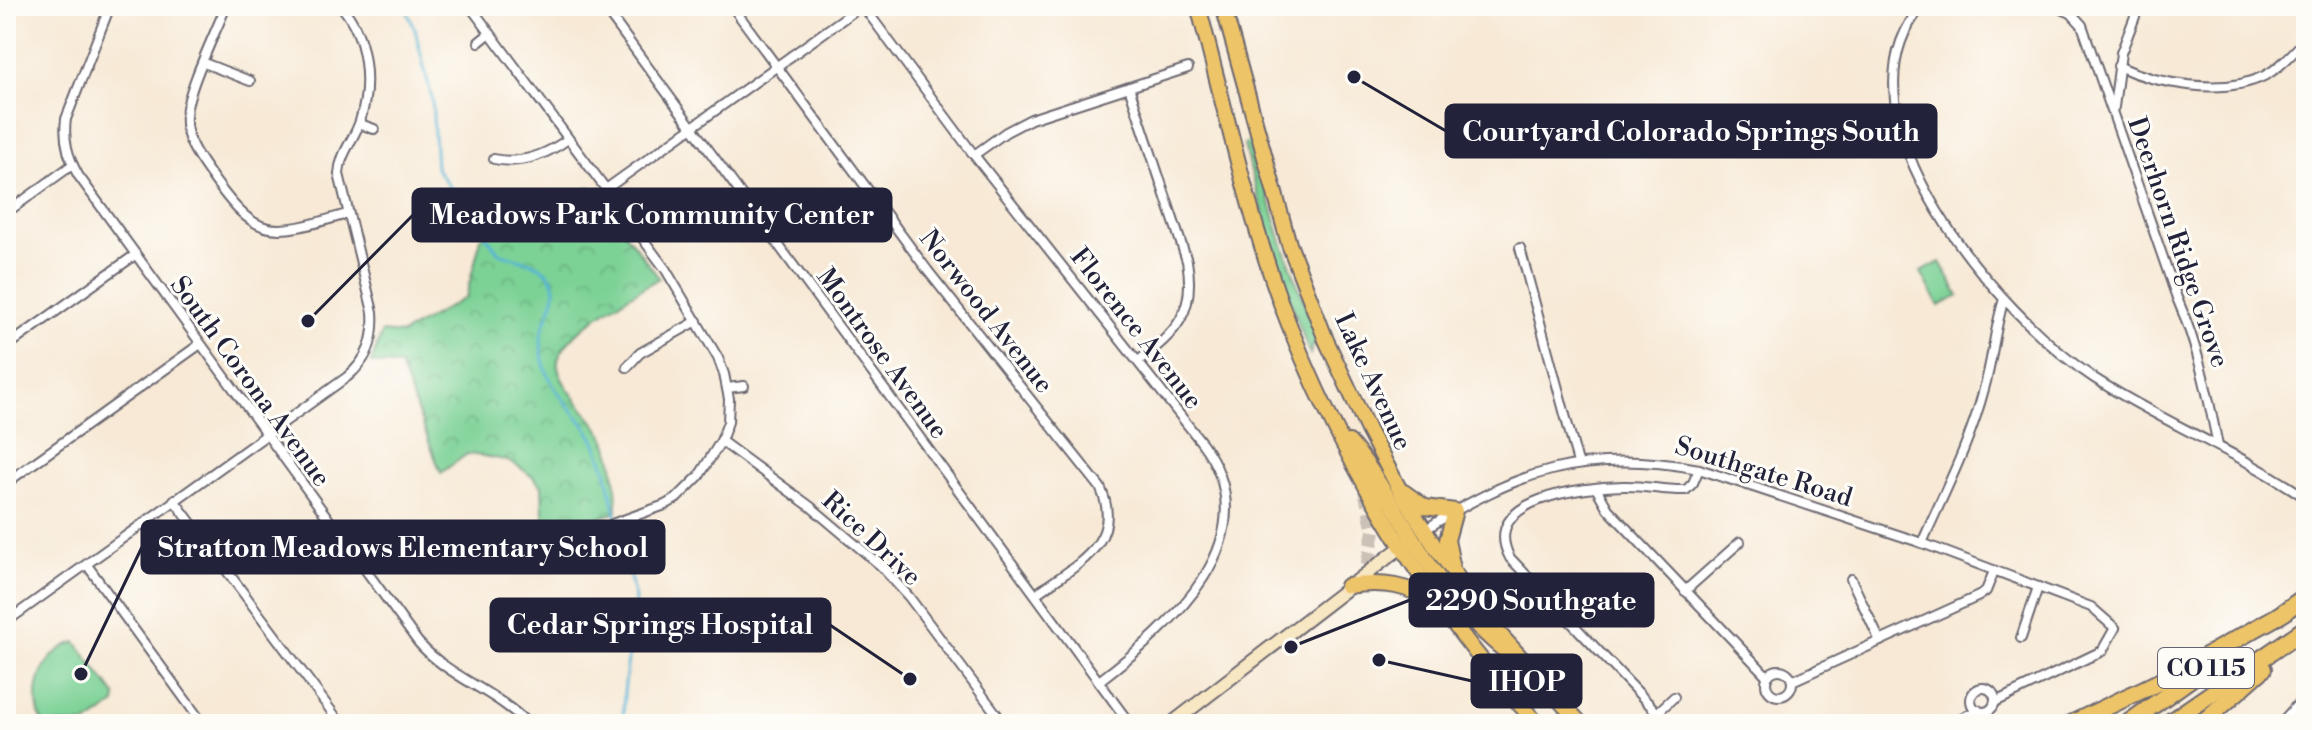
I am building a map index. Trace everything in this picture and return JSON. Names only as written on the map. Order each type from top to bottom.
[{"type":"highway","name":"CO 115","points":[[2127,724],[2306,596]]},
{"type":"highway","points":[[2071,724],[2175,674],[2285,612]]},
{"type":"highway","name":"CO 115","points":[[2167,724],[2306,631]]},
{"type":"highway","points":[[2201,724],[2306,631]]},
{"type":"main road","name":"Lake Avenue","points":[[1198,6],[1270,270],[1304,359],[1338,430],[1413,538],[1460,581],[1495,629],[1581,724]]},
{"type":"main road","name":"Lake Avenue","points":[[1223,6],[1289,244],[1331,352],[1398,486],[1413,538],[1446,612],[1538,724]]},
{"type":"main road","points":[[1398,486],[1425,507],[1455,511],[1447,540],[1451,562],[1460,581]]},
{"type":"main road","points":[[1413,538],[1470,620],[1532,671]]},
{"type":"main road","points":[[1347,586],[1399,585],[1425,596],[1446,612]]},
{"type":"street","name":"South Corona Avenue","points":[[110,6],[66,119],[66,143],[72,165],[199,345],[426,652],[528,724]]},
{"type":"street","points":[[226,6],[188,103],[186,127],[195,152],[233,207],[260,231],[298,228],[347,214]]},
{"type":"street","points":[[6,622],[353,372],[370,345],[373,312],[340,185],[339,164],[360,124],[364,96],[362,44],[354,22],[341,6]]},
{"type":"street","points":[[470,6],[666,270],[718,358],[727,388],[729,410],[721,441],[699,476],[677,498],[652,512],[612,524],[599,535]]},
{"type":"street","name":"Montrose Avenue","points":[[603,6],[1130,724]]},
{"type":"street","name":"Norwood Avenue","points":[[732,6],[928,271],[1100,487],[1108,509],[1102,539],[1087,556],[1036,594]]},
{"type":"street","points":[[606,189],[862,6]]},
{"type":"street","name":"Florence Avenue","points":[[862,6],[974,155],[1209,452],[1223,486],[1226,524],[1214,559],[1190,597],[1154,638],[1099,681]]},
{"type":"street","points":[[1922,6],[1902,36],[1893,71],[1894,100],[1902,133],[1932,204],[1964,251],[2004,299],[2093,378],[2306,498]]},
{"type":"street","points":[[2054,6],[2071,13],[2082,25],[2114,112]]},
{"type":"street","name":"Deerhorn Ridge Grove","points":[[2139,6],[2118,66],[2114,112],[2177,298],[2191,329],[2218,446]]},
{"type":"street","points":[[479,42],[490,33]]},
{"type":"street","points":[[2118,66],[2148,79],[2210,85],[2236,84],[2267,74],[2306,39]]},
{"type":"street","points":[[204,63],[250,81]]},
{"type":"street","points":[[974,155],[1019,124],[1188,68]]},
{"type":"street","points":[[1129,87],[1187,261],[1191,284],[1187,306],[1177,326],[1161,344],[1138,361]]},
{"type":"street","points":[[360,124],[374,129]]},
{"type":"street","points":[[173,129],[186,127]]},
{"type":"street","points":[[494,159],[503,161],[537,157],[568,139]]},
{"type":"street","points":[[6,213],[72,165]]},
{"type":"street","points":[[1520,248],[1578,463]]},
{"type":"street","points":[[6,347],[135,255]]},
{"type":"street","points":[[1922,543],[1962,454],[1984,390],[1991,343],[2004,299]]},
{"type":"street","points":[[627,367],[640,353],[697,321]]},
{"type":"street","points":[[6,483],[199,345]]},
{"type":"street","points":[[727,388],[744,386]]},
{"type":"street","name":"Rice Drive","points":[[721,441],[811,507],[881,566],[909,597],[1004,724]]},
{"type":"street","name":"Southgate Road","points":[[1171,724],[1347,586],[1455,511],[1509,482],[1578,463],[1633,460],[1699,469],[1922,543],[2091,607],[2115,628],[2102,651],[1995,702]]},
{"type":"street","points":[[1668,724],[1510,558],[1503,542],[1504,526],[1514,512],[1524,507],[1596,488],[1634,486],[1686,490],[1699,469]]},
{"type":"street","points":[[1596,488],[1608,509],[1767,676],[1768,690],[1779,696],[1789,691],[1792,681],[1789,674],[1774,670],[1767,676]]},
{"type":"street","points":[[174,500],[341,724]]},
{"type":"street","points":[[1685,591],[1740,542]]},
{"type":"street","points":[[87,565],[203,724]]},
{"type":"street","points":[[1792,681],[1979,596],[1986,591],[1994,571]]},
{"type":"street","points":[[1851,579],[1880,641]]},
{"type":"street","points":[[2021,638],[2038,587]]},
{"type":"street","points":[[1566,618],[1580,605]]},
{"type":"street","points":[[1949,724],[1978,710],[1990,710],[1995,702],[1991,691],[1985,688],[1978,690],[1972,701],[1978,710]]},
{"type":"street","points":[[1185,724],[1216,689]]},
{"type":"street","points":[[1657,713],[1674,697]]},
{"type":"street","points":[[2280,724],[2304,700]]},
{"type":"green space","points":[[1251,140],[1282,242],[1321,349],[1313,345],[1310,354],[1282,276],[1251,172],[1244,145]]},
{"type":"green space","points":[[590,187],[659,278],[589,323],[566,345],[559,357],[558,366],[567,387],[606,440],[615,476],[617,512],[592,520],[586,526],[548,525],[543,515],[542,486],[516,465],[467,454],[441,473],[400,366],[371,363],[382,332],[402,334],[466,297],[481,238],[492,229],[558,210]]},
{"type":"green space","points":[[1940,262],[1959,296],[1939,306],[1921,272]]},
{"type":"green space","points":[[76,642],[116,696],[115,704],[86,724],[43,724],[37,699],[41,675],[54,654]]},
{"type":"waterway","points":[[405,6],[415,30],[432,99],[436,168],[498,252],[539,266],[555,286],[553,303],[541,339],[546,371],[597,446],[606,470],[635,599],[623,724]]},
{"type":"tunnel","points":[[1365,490],[1374,531],[1366,573]]},
{"type":"place","name":"Courtyard Colorado Springs South","points":[[1354,77]]},
{"type":"place","name":"Meadows Park Community Center","points":[[308,321]]},
{"type":"place","name":"2290 Southgate","points":[[1291,647]]},
{"type":"place","name":"IHOP","points":[[1379,660]]},
{"type":"place","name":"Stratton Meadows Elementary School","points":[[81,674]]},
{"type":"place","name":"Cedar Springs Hospital","points":[[910,679]]}]
